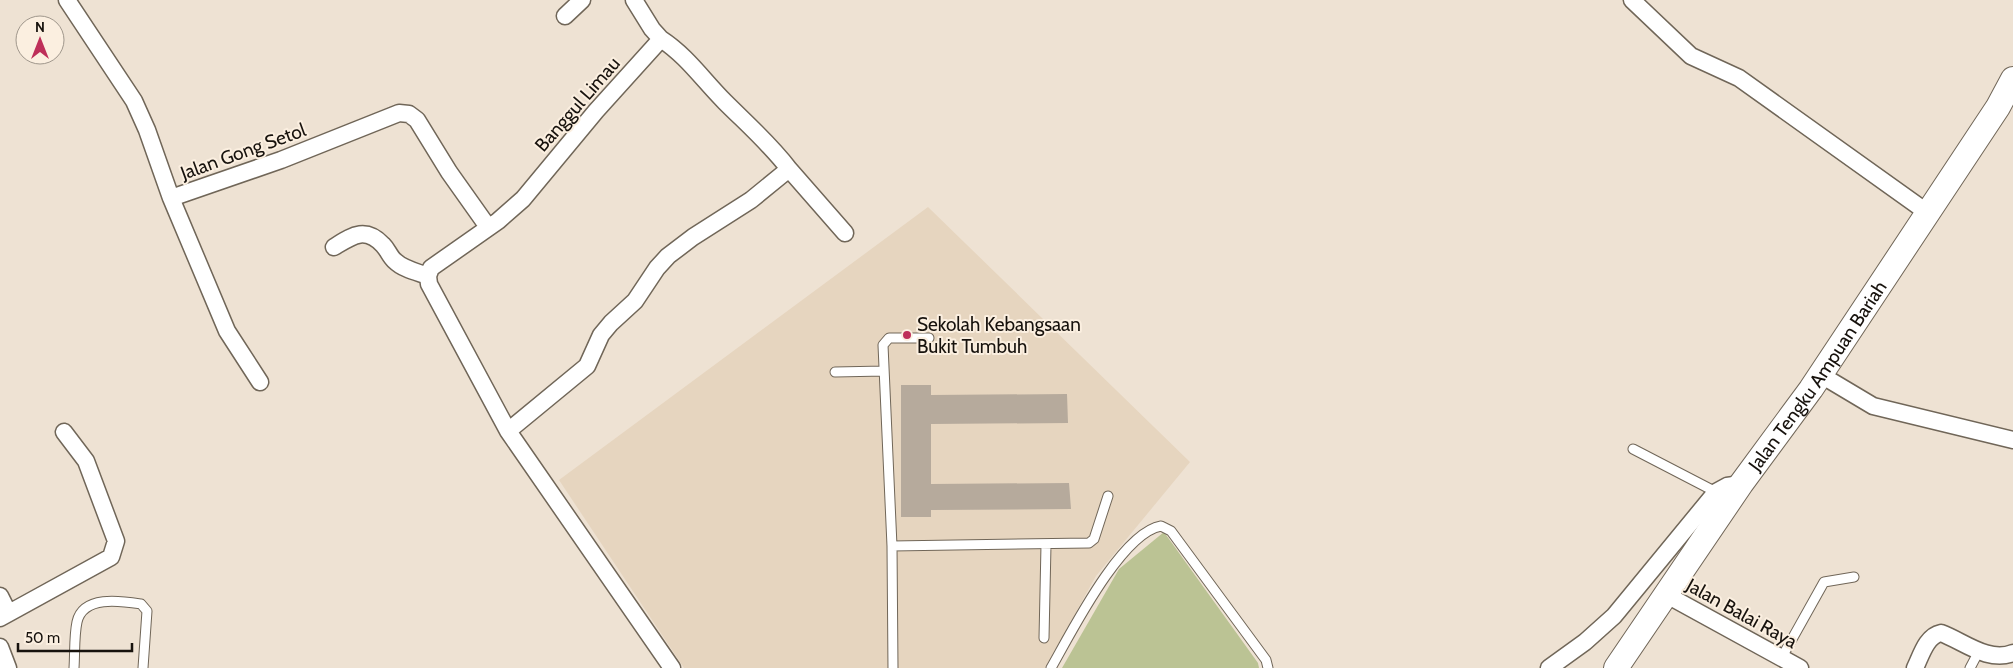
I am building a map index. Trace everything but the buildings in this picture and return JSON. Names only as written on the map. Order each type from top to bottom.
[{"type":"main road","name":"Jalan Tengku Ampuan Bariah","points":[[1616,668],[1741,484],[1821,375],[1998,108],[2013,79]]},
{"type":"street","name":"Jalan Gong Setol","points":[[66,0],[134,101],[148,130],[171,198],[281,160],[400,113],[409,114],[416,120],[449,172],[488,227]]},
{"type":"street","points":[[565,16],[582,0]]},
{"type":"street","points":[[634,0],[652,29],[661,39],[687,60],[725,102],[776,152],[845,233]]},
{"type":"street","points":[[1632,0],[1691,56],[1740,78],[1928,213]]},
{"type":"street","name":"Banggul Limau","points":[[428,276],[431,268],[523,199],[596,111],[661,39]]},
{"type":"street","points":[[508,431],[587,366],[601,335],[635,301],[657,268],[668,256],[693,237],[751,200],[789,169]]},
{"type":"street","points":[[171,198],[227,331],[260,382]]},
{"type":"street","points":[[334,248],[354,235],[368,236],[383,246],[394,261],[400,265],[428,276],[429,284],[508,431],[672,668]]},
{"type":"street","points":[[1821,375],[1874,406],[2013,440]]},
{"type":"street","points":[[0,596],[4,615],[111,557],[116,541],[86,461],[64,432]]},
{"type":"street","points":[[1549,668],[1585,642],[1614,616],[1716,492],[1727,486],[1741,484]]},
{"type":"street","name":"Jalan Balai Raya","points":[[1665,594],[1800,668]]},
{"type":"street","points":[[1915,668],[1930,638],[1934,634],[1940,633],[1994,656],[2013,654]]},
{"type":"street","points":[[0,646],[8,668]]},
{"type":"lane","points":[[893,668],[892,546],[883,345],[889,338],[929,338]]},
{"type":"lane","points":[[835,372],[884,371]]},
{"type":"lane","points":[[1632,449],[1716,492]]},
{"type":"lane","points":[[892,546],[1089,543],[1096,533],[1108,496]]},
{"type":"lane","points":[[1051,668],[1085,609],[1126,549],[1144,533],[1161,526],[1171,531],[1266,660],[1268,668]]},
{"type":"lane","points":[[1044,638],[1046,544]]},
{"type":"lane","points":[[1782,657],[1824,582],[1854,577]]},
{"type":"lane","points":[[74,668],[77,620],[85,607],[100,602],[120,601],[141,604],[147,611],[143,668]]},
{"type":"lane","points":[[1970,668],[1979,651]]},
{"type":"shaded area","name":"Sekolah Kebangsaan Bukit Tumbuh","points":[[928,207],[1190,462],[1096,576],[1045,668],[684,668],[559,480]]},
{"type":"green space","points":[[1164,532],[1258,663],[1259,668],[1062,668],[1119,569]]},
{"type":"place","name":"Sekolah Kebangsaan Bukit Tumbuh","points":[[907,335]]}]
